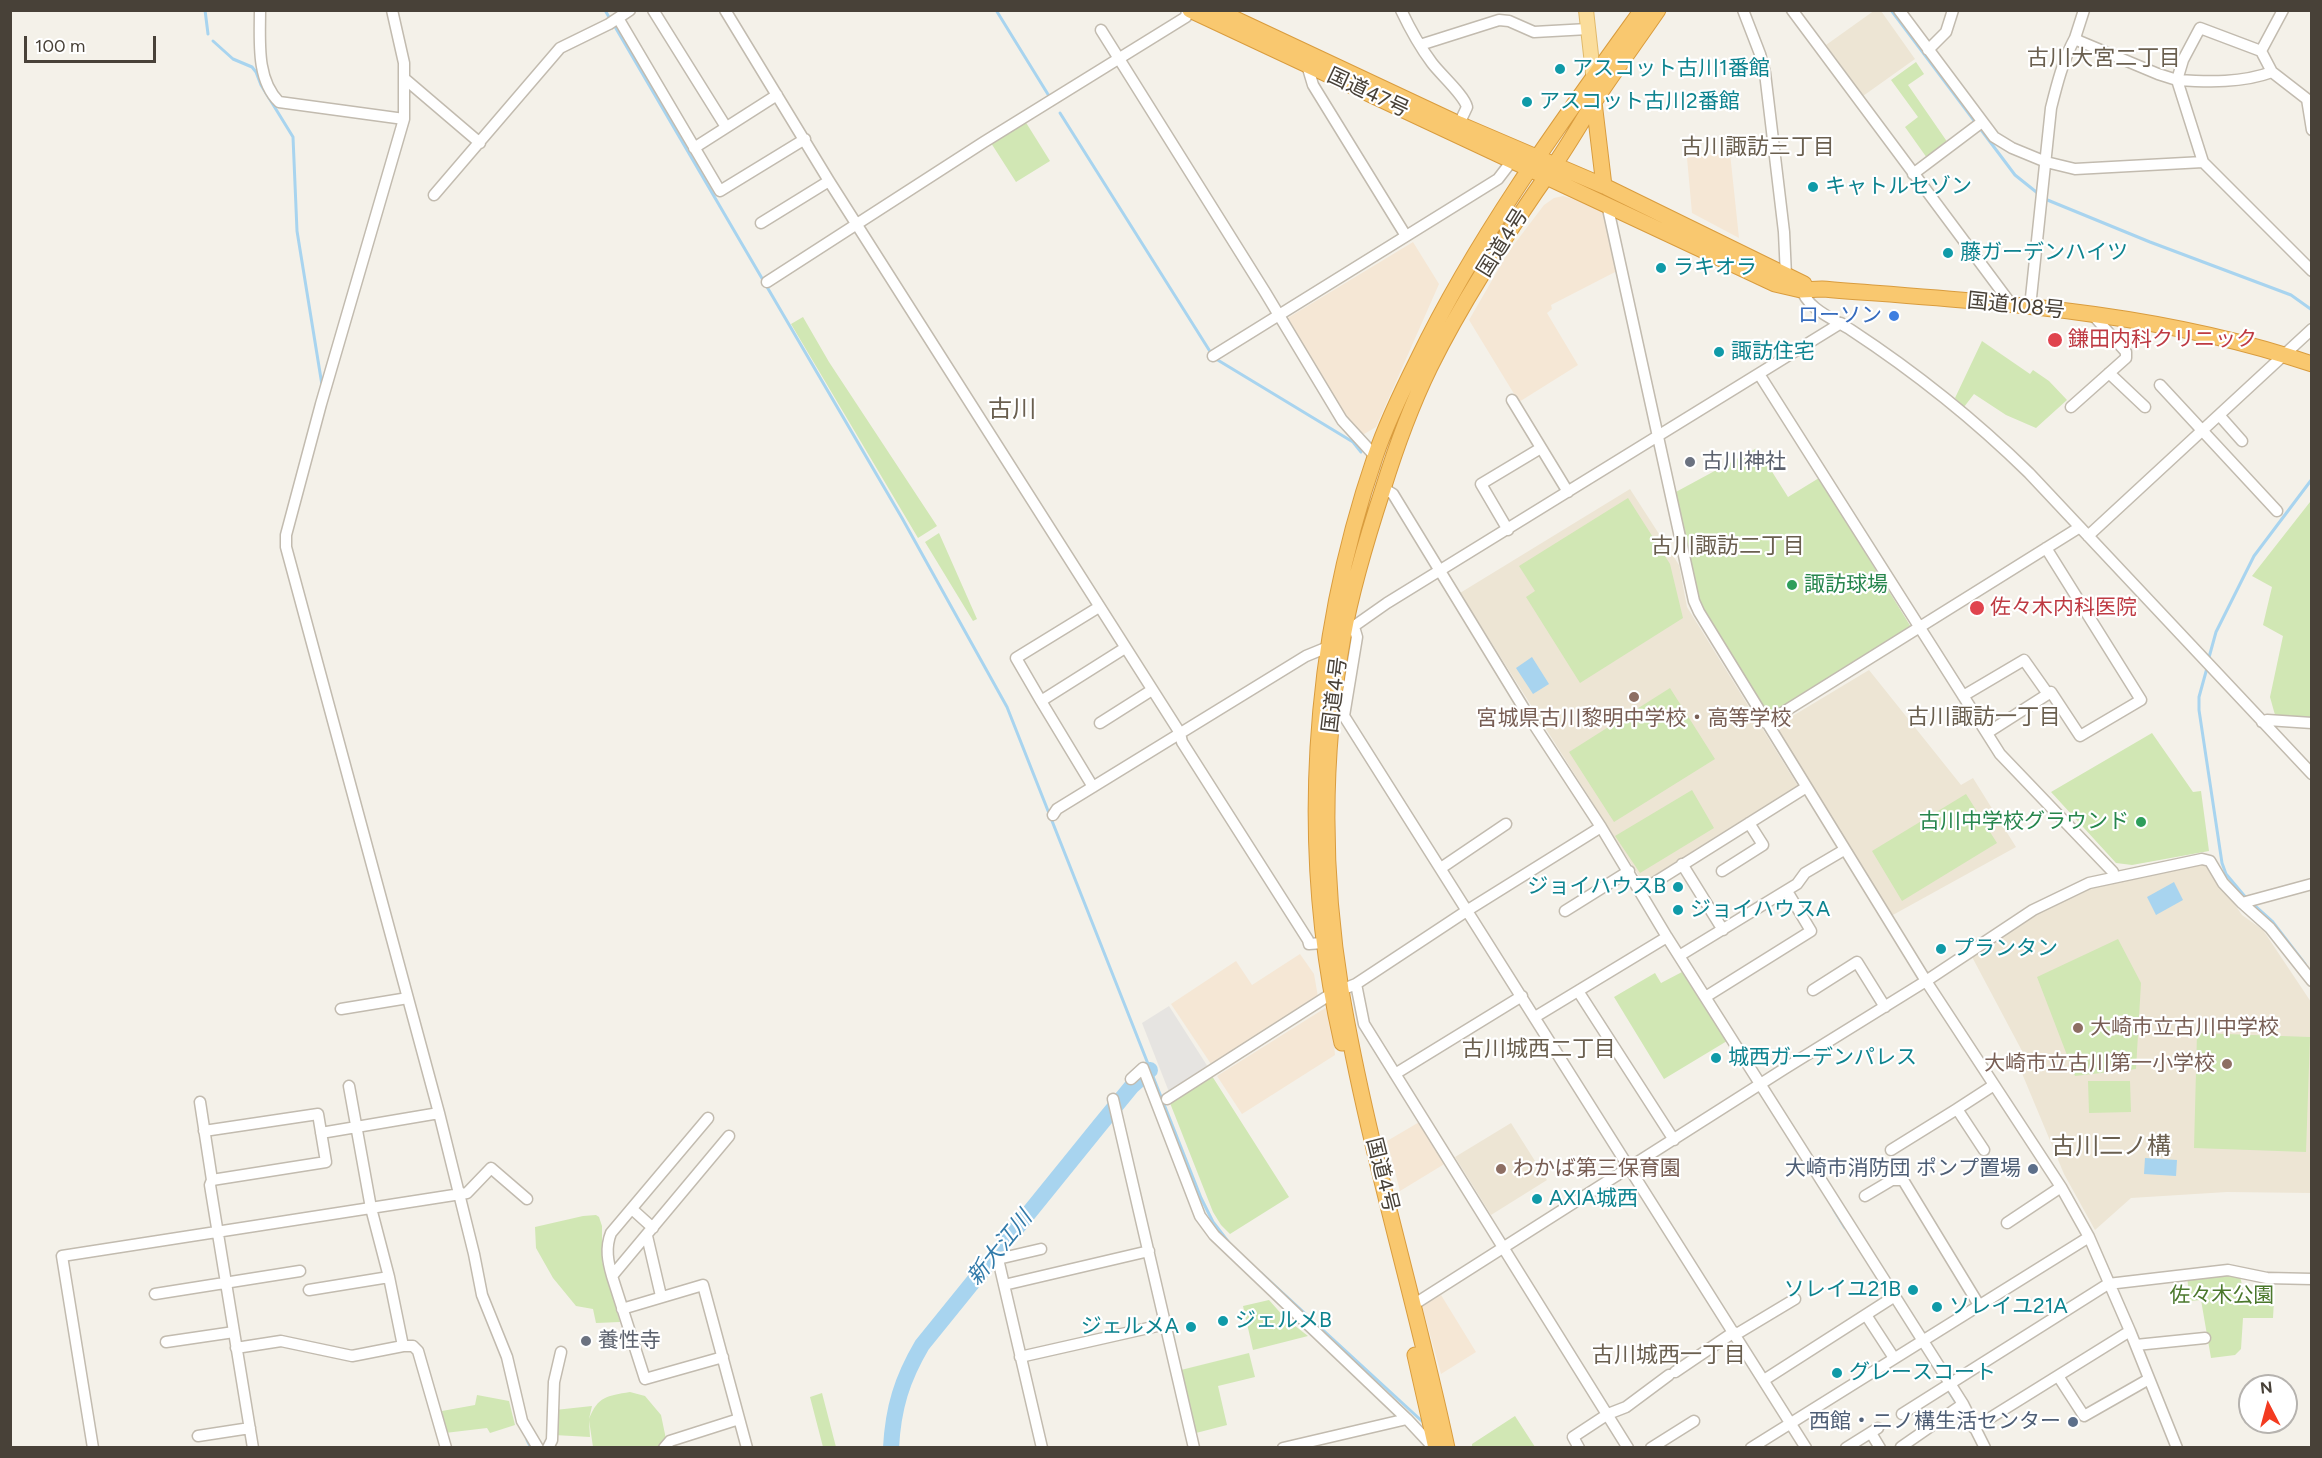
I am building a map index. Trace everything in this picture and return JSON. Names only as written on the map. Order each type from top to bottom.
[{"type":"highway","name":"国道47号","points":[[1188,10],[1511,162],[1532,164]]},
{"type":"highway","name":"国道4号","points":[[1439,1444],[1413,1305],[1323,943],[1315,827],[1317,763],[1328,646],[1350,540],[1375,456],[1418,357],[1469,264],[1532,164],[1642,10]]},
{"type":"highway","name":"国道4号","points":[[1439,1444],[1430,1422],[1336,992],[1326,817],[1329,746],[1365,543],[1408,417],[1430,367],[1479,280],[1594,102],[1658,10]]},
{"type":"highway","name":"国道47号","points":[[1217,11],[1459,124],[1532,164],[1550,170]]},
{"type":"highway","points":[[1594,102],[1604,186]]},
{"type":"highway","name":"国道108号","points":[[1550,170],[1604,186],[1794,287]]},
{"type":"highway","name":"国道108号","points":[[1550,170],[1607,204],[1794,287],[2011,304],[2092,314],[2192,332],[2283,354],[2312,364]]},
{"type":"main road","points":[[1586,10],[1594,78],[1594,102]]},
{"type":"street","points":[[260,10],[263,75],[273,96],[279,102],[405,119]]},
{"type":"street","points":[[393,10],[405,79],[405,119],[321,404],[286,535],[288,557],[439,1113],[482,1294],[507,1357],[522,1421],[531,1440],[538,1448]]},
{"type":"street","points":[[653,10],[726,127]]},
{"type":"street","points":[[725,10],[829,181],[1020,478],[1098,607],[1180,733],[1182,742],[1308,940],[1309,945],[1323,943]]},
{"type":"street","points":[[767,282],[1186,17],[1188,10]]},
{"type":"street","points":[[1401,10],[1420,45],[1445,80],[1466,101],[1467,107],[1459,124]]},
{"type":"street","points":[[1743,10],[1765,73],[1784,232],[1794,287],[1819,310],[1923,380],[1982,427],[2029,473],[2312,774]]},
{"type":"street","points":[[1792,10],[2011,304]]},
{"type":"street","points":[[1928,50],[1946,32],[1953,10]]},
{"type":"street","points":[[2030,307],[2054,98],[2068,51],[2084,10]]},
{"type":"street","points":[[2261,51],[2283,10]]},
{"type":"street","points":[[434,195],[560,48],[629,11]]},
{"type":"street","points":[[1902,12],[1979,124],[2002,143],[2046,162],[2088,170],[2203,162]]},
{"type":"street","points":[[1420,45],[1499,20],[1509,21],[1534,33],[1588,29]]},
{"type":"street","points":[[614,21],[720,191],[805,139]]},
{"type":"street","points":[[2312,130],[2309,101],[2272,72],[2261,51],[2200,28],[2183,60],[2177,80],[2203,162],[2312,271]]},
{"type":"street","points":[[1101,30],[1342,420],[1375,456]]},
{"type":"street","points":[[2075,38],[2142,68],[2177,80],[2232,80],[2272,72]]},
{"type":"street","points":[[1307,65],[1313,85],[1406,236]]},
{"type":"street","points":[[405,79],[480,143]]},
{"type":"street","points":[[694,148],[777,95]]},
{"type":"street","points":[[1913,174],[1979,124]]},
{"type":"street","points":[[1213,356],[1498,179],[1511,162]]},
{"type":"street","points":[[761,223],[829,181]]},
{"type":"street","points":[[1607,204],[1694,601],[1805,788],[1926,981],[2061,1187],[2089,1237],[2177,1448]]},
{"type":"street","points":[[1819,310],[1819,297],[1822,289]]},
{"type":"street","points":[[2071,407],[2126,358],[2126,352],[2092,314]]},
{"type":"street","points":[[1806,1448],[1344,716],[1357,637],[1348,631],[1387,603],[1841,323]]},
{"type":"street","points":[[2088,536],[2312,329]]},
{"type":"street","points":[[2109,373],[2145,407]]},
{"type":"street","points":[[1759,374],[2000,754],[2113,872]]},
{"type":"street","points":[[2160,385],[2277,511]]},
{"type":"street","points":[[1512,400],[1568,492]]},
{"type":"street","points":[[2218,415],[2242,441]]},
{"type":"street","points":[[1508,530],[1481,484],[1541,448]]},
{"type":"street","points":[[1383,488],[1393,494],[1531,720],[1601,827],[1667,937],[1707,996],[1950,1383],[1985,1447]]},
{"type":"street","points":[[1766,723],[2080,527]]},
{"type":"street","points":[[1987,733],[2051,692],[2080,736],[2141,700],[2046,548]]},
{"type":"street","points":[[1093,787],[1016,658],[1098,607]]},
{"type":"street","points":[[1053,815],[1057,809],[1180,733],[1306,656],[1328,646]]},
{"type":"street","points":[[1041,701],[1125,648]]},
{"type":"street","points":[[1963,696],[2024,660],[2048,694]]},
{"type":"street","points":[[1100,723],[1152,690]]},
{"type":"street","points":[[2262,722],[2267,720],[2312,723]]},
{"type":"street","points":[[1641,891],[1805,788]]},
{"type":"street","points":[[1722,871],[1763,845],[1749,823]]},
{"type":"street","points":[[1441,868],[1506,824]]},
{"type":"street","points":[[1167,1099],[1336,992],[1356,984],[1468,910],[1601,827]]},
{"type":"street","points":[[1679,956],[1787,891],[1797,884],[1805,873],[1844,850]]},
{"type":"street","points":[[1413,1305],[1761,1083],[1926,981],[2033,910],[2089,883],[2202,859],[2210,861],[2223,883],[2248,902],[2312,981]]},
{"type":"street","points":[[1682,864],[1723,930]]},
{"type":"street","points":[[1565,910],[1629,872]]},
{"type":"street","points":[[2248,902],[2312,884]]},
{"type":"street","points":[[1707,996],[1811,931],[1787,891]]},
{"type":"street","points":[[1535,1017],[1667,937]]},
{"type":"street","points":[[1813,990],[1857,962],[1885,1007]]},
{"type":"street","points":[[1356,984],[1364,1024],[1628,1448]]},
{"type":"street","points":[[1578,991],[1674,1140]]},
{"type":"street","points":[[1395,1074],[1522,996]]},
{"type":"street","points":[[341,1009],[408,998]]},
{"type":"street","points":[[1137,1073],[1150,1090],[1200,1216],[1214,1235],[1407,1419],[1439,1444]]},
{"type":"street","points":[[1891,1150],[1994,1085]]},
{"type":"street","points":[[349,1086],[371,1208],[389,1277],[403,1346]]},
{"type":"street","points":[[200,1102],[212,1180],[210,1185],[253,1448]]},
{"type":"street","points":[[1114,1103],[1194,1448]]},
{"type":"street","points":[[1958,1108],[1984,1150]]},
{"type":"street","points":[[321,1133],[439,1113]]},
{"type":"street","points":[[204,1131],[318,1114],[326,1162],[212,1180]]},
{"type":"street","points":[[708,1118],[611,1233],[607,1242],[608,1263],[645,1379],[723,1358]]},
{"type":"street","points":[[612,1276],[729,1136]]},
{"type":"street","points":[[93,1448],[62,1256],[467,1193],[491,1168],[527,1199]]},
{"type":"street","points":[[1865,1196],[1892,1179],[1903,1180],[1979,1305]]},
{"type":"street","points":[[2007,1223],[2061,1187]]},
{"type":"street","points":[[632,1209],[650,1232],[661,1296]]},
{"type":"street","points":[[1751,1448],[2089,1237]]},
{"type":"street","points":[[1041,1249],[998,1259],[1042,1448]]},
{"type":"street","points":[[1004,1285],[1149,1251]]},
{"type":"street","points":[[1902,1414],[2108,1284],[2228,1270],[2267,1278],[2312,1279]]},
{"type":"street","points":[[155,1294],[300,1271]]},
{"type":"street","points":[[309,1290],[389,1277]]},
{"type":"street","points":[[622,1309],[703,1285],[747,1448]]},
{"type":"street","points":[[1764,1380],[1895,1296]]},
{"type":"street","points":[[1579,1448],[1573,1437],[1608,1414],[1626,1407],[1672,1373],[1795,1299]]},
{"type":"street","points":[[1866,1315],[1894,1358]]},
{"type":"street","points":[[1020,1357],[1166,1324]]},
{"type":"street","points":[[1974,1428],[2130,1331]]},
{"type":"street","points":[[166,1342],[234,1332]]},
{"type":"street","points":[[2136,1346],[2205,1338]]},
{"type":"street","points":[[236,1348],[281,1341],[352,1356],[413,1346],[418,1351],[446,1448]]},
{"type":"street","points":[[548,1448],[552,1440],[554,1382],[561,1352]]},
{"type":"street","points":[[2058,1377],[2084,1416],[2149,1378]]},
{"type":"street","points":[[1901,1447],[1917,1443],[1963,1404]]},
{"type":"street","points":[[664,1448],[670,1441],[739,1419]]},
{"type":"street","points":[[1282,1448],[1407,1419]]},
{"type":"street","points":[[1651,1448],[1694,1421]]},
{"type":"street","points":[[198,1436],[250,1428]]},
{"type":"street","points":[[1846,1448],[1875,1431],[1880,1448]]},
{"type":"shaded area","points":[[1875,10],[1881,11],[1915,59],[1863,96],[1826,45]]},
{"type":"shaded area","points":[[1730,153],[1739,238],[1692,213],[1687,158]]},
{"type":"shaded area","points":[[1563,196],[1598,206],[1605,213],[1617,271],[1551,305],[1552,309],[1547,313],[1578,365],[1519,402],[1469,320],[1509,251],[1544,205],[1554,198]]},
{"type":"shaded area","points":[[1413,242],[1439,284],[1376,427],[1359,437],[1286,319]]},
{"type":"shaded area","name":"宮城県古川黎明中学校・高等学校","points":[[1630,489],[1679,565],[1687,607],[1798,786],[1644,884],[1460,593]]},
{"type":"shaded area","name":"宮城県古川黎明中学校・高等学校","points":[[1869,670],[1961,785],[1973,778],[2016,847],[1891,916],[1776,726]]},
{"type":"shaded area","points":[[2202,865],[2209,867],[2242,915],[2263,930],[2311,1002],[2311,1193],[2227,1192],[2131,1198],[2095,1230],[2064,1174],[2021,1071],[2030,1066],[1971,955],[2023,921],[2107,881]]},
{"type":"shaded area","points":[[1300,954],[1314,974],[1318,997],[1213,1067],[1171,1004],[1236,961],[1252,985]]},
{"type":"shaded area","points":[[1330,1005],[1335,1055],[1242,1114],[1217,1076]]},
{"type":"shaded area","points":[[1169,1006],[1208,1067],[1169,1092],[1142,1023]]},
{"type":"shaded area","points":[[1421,1121],[1446,1163],[1400,1191],[1387,1141]]},
{"type":"shaded area","name":"わかば第三保育園","points":[[1511,1123],[1547,1180],[1491,1215],[1455,1157]]},
{"type":"shaded area","points":[[1441,1295],[1476,1352],[1441,1374],[1422,1306]]},
{"type":"green space","points":[[1916,62],[1924,74],[1908,85],[1948,143],[1927,158],[1905,127],[1918,117],[1891,80]]},
{"type":"green space","points":[[1025,121],[1050,161],[1016,182],[991,143]]},
{"type":"green space","points":[[803,317],[829,362],[937,526],[918,538],[791,324]]},
{"type":"green space","points":[[1982,341],[2030,374],[2033,370],[2049,381],[2067,400],[2036,428],[2006,415],[1974,394],[1964,407],[1955,398]]},
{"type":"green space","points":[[1757,448],[1788,497],[1819,478],[1911,627],[1767,717],[1698,603],[1674,493]]},
{"type":"green space","points":[[1628,498],[1670,564],[1683,618],[1580,683],[1526,597],[1535,591],[1519,566]]},
{"type":"green space","points":[[2310,502],[2311,720],[2275,715],[2270,697],[2283,636],[2263,625],[2272,587],[2252,576]]},
{"type":"green space","points":[[939,533],[977,619],[973,621],[925,542]]},
{"type":"green space","points":[[1670,688],[1715,759],[1614,822],[1569,752]]},
{"type":"green space","name":"古川中学校グラウンド","points":[[2152,733],[2193,792],[2201,791],[2209,851],[2132,865],[2116,863],[2051,792]]},
{"type":"green space","points":[[1692,790],[1714,828],[1640,873],[1615,836]]},
{"type":"green space","points":[[1966,794],[1997,843],[1902,901],[1872,851]]},
{"type":"green space","points":[[2118,939],[2141,983],[2136,1069],[2075,1076],[2037,977]]},
{"type":"green space","points":[[1682,972],[1727,1041],[1664,1079],[1614,997],[1655,973],[1661,983]]},
{"type":"green space","points":[[2197,1033],[2310,1037],[2306,1152],[2194,1148]]},
{"type":"green space","points":[[1212,1076],[1289,1197],[1230,1234],[1213,1212],[1170,1103]]},
{"type":"green space","points":[[2088,1081],[2130,1081],[2131,1112],[2089,1113]]},
{"type":"green space","points":[[596,1215],[602,1226],[602,1261],[620,1322],[596,1323],[593,1309],[576,1306],[553,1278],[536,1248],[535,1227]]},
{"type":"green space","name":"佐々木公園","points":[[2228,1272],[2240,1276],[2245,1298],[2274,1300],[2273,1318],[2243,1318],[2241,1349],[2235,1355],[2211,1358],[2201,1300],[2190,1301],[2187,1277]]},
{"type":"green space","points":[[1269,1300],[1285,1318],[1308,1336],[1253,1350],[1243,1306]]},
{"type":"green space","points":[[1249,1353],[1255,1377],[1218,1386],[1227,1425],[1196,1433],[1181,1370]]},
{"type":"green space","points":[[630,1392],[645,1396],[661,1415],[666,1439],[661,1447],[593,1447],[589,1420],[590,1437],[554,1435],[555,1410],[592,1406],[589,1419],[592,1411],[604,1398]]},
{"type":"green space","points":[[822,1393],[836,1447],[823,1447],[810,1397]]},
{"type":"green space","points":[[477,1395],[509,1401],[515,1425],[490,1433],[487,1428],[445,1433],[442,1411],[475,1405]]},
{"type":"green space","points":[[1515,1416],[1535,1447],[1472,1447],[1472,1444]]},
{"type":"water","points":[[1532,657],[1549,684],[1533,694],[1516,668]]},
{"type":"water","points":[[2174,882],[2183,900],[2156,915],[2147,897]]},
{"type":"water","points":[[2145,1158],[2177,1160],[2176,1176],[2144,1174]]},
{"type":"waterway","points":[[205,10],[208,34]]},
{"type":"waterway","points":[[605,10],[610,19]]},
{"type":"waterway","points":[[996,10],[1049,96]]},
{"type":"waterway","points":[[1891,10],[2015,175],[2040,195]]},
{"type":"waterway","points":[[614,25],[902,518],[1007,707],[1201,1198],[1213,1222],[1230,1244]]},
{"type":"waterway","points":[[213,41],[233,59],[252,67],[293,137],[297,231],[322,385]]},
{"type":"waterway","points":[[1060,113],[1211,353]]},
{"type":"waterway","points":[[2045,199],[2150,242],[2291,295],[2312,310]]},
{"type":"waterway","points":[[1216,359],[1353,442],[1361,452]]},
{"type":"waterway","points":[[2208,661],[2216,632],[2254,556],[2312,479]]},
{"type":"waterway","points":[[2207,668],[2199,697],[2199,710],[2222,863],[2226,874],[2247,899]]},
{"type":"waterway","points":[[2252,903],[2272,921],[2305,964]]},
{"type":"waterway","name":"新大江川","points":[[891,1448],[900,1394],[922,1345],[1132,1086],[1150,1070]]},
{"type":"waterway","points":[[1834,1210],[1845,1228]]},
{"type":"waterway","points":[[1261,1273],[1424,1423]]},
{"type":"waterway","points":[[1948,1390],[1955,1401]]},
{"type":"waterway","points":[[527,1440],[531,1448]]},
{"type":"place","name":"アスコット古川1番館","points":[[1560,69]]},
{"type":"place","name":"アスコット古川2番館","points":[[1527,102]]},
{"type":"place","name":"キャトルセゾン","points":[[1813,187]]},
{"type":"place","name":"藤ガーデンハイツ","points":[[1948,253]]},
{"type":"place","name":"ラキオラ","points":[[1661,268]]},
{"type":"place","name":"ローソン","points":[[1894,316]]},
{"type":"place","name":"鎌田内科クリニック","points":[[2055,340]]},
{"type":"place","name":"諏訪住宅","points":[[1719,352]]},
{"type":"place","name":"古川神社","points":[[1690,462]]},
{"type":"place","name":"諏訪球場","points":[[1792,585]]},
{"type":"place","name":"佐々木内科医院","points":[[1977,608]]},
{"type":"place","name":"宮城県古川黎明中学校・高等学校","points":[[1634,697]]},
{"type":"place","name":"古川中学校グラウンド","points":[[2141,822]]},
{"type":"place","name":"ジョイハウスB","points":[[1678,887]]},
{"type":"place","name":"ジョイハウスA","points":[[1678,910]]},
{"type":"place","name":"プランタン","points":[[1941,949]]},
{"type":"place","name":"大崎市立古川中学校","points":[[2078,1028]]},
{"type":"place","name":"城西ガーデンパレス","points":[[1716,1058]]},
{"type":"place","name":"大崎市立古川第一小学校","points":[[2227,1064]]},
{"type":"place","name":"わかば第三保育園","points":[[1501,1169]]},
{"type":"place","name":"大崎市消防団 ポンプ置場","points":[[2033,1169]]},
{"type":"place","name":"AXIA城西","points":[[1537,1199]]},
{"type":"place","name":"ソレイユ21B","points":[[1913,1290]]},
{"type":"place","name":"ソレイユ21A","points":[[1937,1307]]},
{"type":"place","name":"ジェルメB","points":[[1223,1321]]},
{"type":"place","name":"ジェルメA","points":[[1191,1327]]},
{"type":"place","name":"養性寺","points":[[586,1341]]},
{"type":"place","name":"グレースコート","points":[[1837,1373]]},
{"type":"place","name":"西館・ニノ構生活センター","points":[[2073,1422]]},
{"type":"district","name":"古川大宮二丁目","points":[[2104,59]]},
{"type":"district","name":"古川諏訪三丁目","points":[[1758,148]]},
{"type":"district","name":"古川","points":[[1012,410]]},
{"type":"district","name":"古川諏訪二丁目","points":[[1728,547]]},
{"type":"district","name":"古川諏訪一丁目","points":[[1984,718]]},
{"type":"district","name":"古川城西二丁目","points":[[1539,1050]]},
{"type":"district","name":"古川二ノ構","points":[[2111,1147]]},
{"type":"district","name":"古川城西一丁目","points":[[1669,1356]]}]
